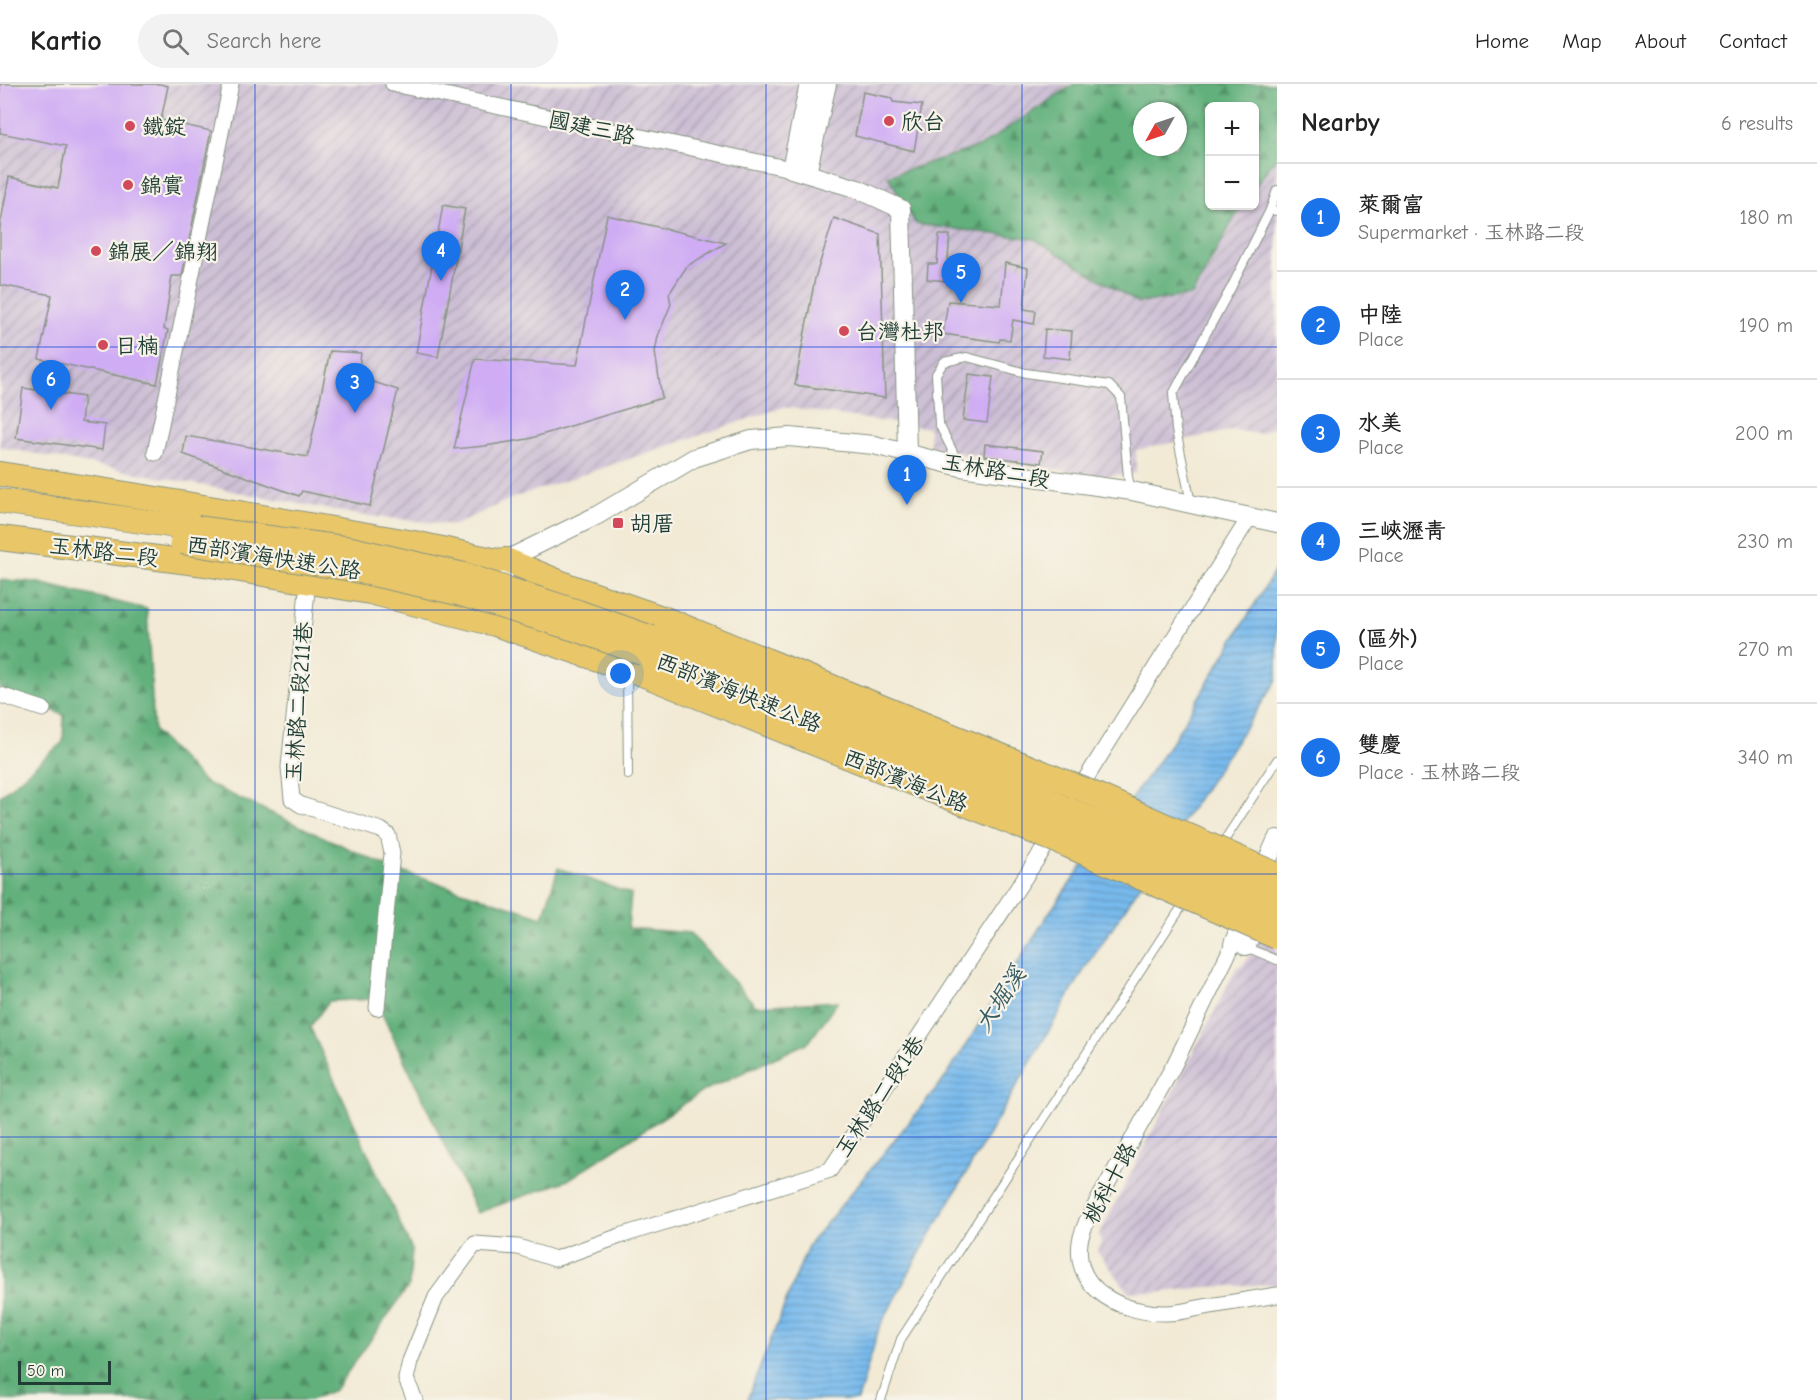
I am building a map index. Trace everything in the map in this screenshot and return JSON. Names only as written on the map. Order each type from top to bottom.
[{"type":"main road","points":[[0,474],[414,543],[497,561],[506,560],[569,586],[665,619],[1080,788],[1275,856]]},
{"type":"main road","name":"西部濱海快速公路","points":[[0,501],[183,534],[458,592],[575,629],[720,681],[1277,917]]},
{"type":"main road","name":"西部濱海快速公路","points":[[0,517],[351,549],[464,575],[729,665],[1277,898]]},
{"type":"main road","name":"玉林路二段","points":[[0,538],[205,564],[370,591],[495,624]]},
{"type":"main road","name":"西部濱海公路","points":[[495,624],[626,668],[1051,838],[1277,937]]},
{"type":"street","points":[[155,453],[231,84]]},
{"type":"street","name":"國建三路","points":[[393,84],[799,171]]},
{"type":"street","points":[[799,171],[809,84]]},
{"type":"street","points":[[799,171],[827,84]]},
{"type":"street","points":[[799,171],[858,189],[901,209],[907,453]]},
{"type":"street","name":"玉林路二段","points":[[506,560],[596,516],[694,458],[751,440],[789,437],[874,446],[961,467],[1132,491],[1262,520]]},
{"type":"street","points":[[1080,788],[1262,520]]},
{"type":"street","points":[[495,624],[506,560]]},
{"type":"street","name":"玉林路二段211巷","points":[[308,581],[289,767],[292,799],[301,805],[381,830],[388,835],[392,853],[377,1008]]},
{"type":"street","points":[[0,695],[43,709]]},
{"type":"street","name":"玉林路二段1巷","points":[[415,1400],[406,1379],[410,1361],[436,1297],[475,1244],[518,1247],[555,1259],[620,1236],[830,1170],[1051,838]]},
{"type":"street","points":[[1240,945],[1275,856]]},
{"type":"street","points":[[1240,945],[1277,882]]},
{"type":"street","name":"桃科十路","points":[[1240,945],[1087,1220],[1080,1243],[1082,1264],[1089,1281],[1100,1294],[1123,1306],[1142,1312],[1169,1313],[1277,1295]]},
{"type":"lane","points":[[1192,504],[1176,430],[1173,394],[1273,210],[1277,190]]},
{"type":"lane","points":[[961,467],[939,424],[936,374],[944,362],[967,357],[1026,373],[1109,385],[1120,397],[1128,477],[1132,491]]},
{"type":"lane","points":[[501,595],[616,634],[626,668],[628,775]]},
{"type":"lane","points":[[881,1400],[901,1339],[1277,760]]},
{"type":"lane","points":[[1240,945],[1277,960]]},
{"type":"shaded area","points":[[0,84],[1277,84],[1277,425],[1259,434],[1233,430],[1136,450],[1136,473],[1100,477],[930,448],[929,428],[783,407],[510,499],[455,525],[359,515],[0,447]]},
{"type":"shaded area","points":[[1277,911],[1277,1284],[1207,1287],[1153,1293],[1129,1292],[1097,1251],[1101,1243],[1099,1235],[1237,967],[1243,965]]},
{"type":"green space","points":[[1074,84],[1277,84],[1277,156],[1259,181],[1259,102],[1205,102],[1205,210],[1239,210],[1192,295],[1138,303],[1035,239],[916,224],[888,176],[981,146]]},
{"type":"green space","points":[[0,580],[35,582],[147,609],[154,731],[204,782],[393,869],[543,917],[558,868],[631,894],[628,928],[690,933],[756,1006],[838,1001],[809,1042],[703,1091],[568,1180],[477,1213],[375,999],[329,1001],[310,1027],[412,1250],[409,1286],[335,1390],[310,1400],[0,1400],[0,796],[63,742],[64,715],[0,689]]},
{"type":"water","name":"大堀溪","points":[[1277,567],[1277,680],[1084,970],[918,1256],[879,1328],[858,1400],[747,1400],[808,1246],[945,1078],[1049,913],[1172,742]]},
{"type":"building","points":[[0,84],[160,84],[168,86],[161,120],[211,131],[182,276],[172,276],[164,329],[168,330],[157,384],[39,359],[52,295],[0,285],[0,227],[9,177],[58,188],[66,146],[0,133]]},
{"type":"building","name":"欣台","points":[[863,92],[892,98],[893,102],[922,105],[914,151],[855,136]]},
{"type":"building","points":[[443,205],[465,209],[438,357],[416,353]]},
{"type":"building","points":[[607,215],[726,243],[687,266],[669,294],[671,304],[658,336],[655,352],[662,398],[528,439],[454,449],[475,359],[577,365]]},
{"type":"building","name":"台灣杜邦","points":[[834,218],[880,234],[885,398],[795,385],[815,278]]},
{"type":"building","points":[[939,235],[950,235],[946,281],[927,279],[928,264],[937,264]]},
{"type":"building","points":[[1005,263],[1028,268],[1024,309],[1036,311],[1034,324],[1013,320],[1010,340],[1000,339],[999,342],[943,334],[948,301],[1001,305]]},
{"type":"building","points":[[1045,329],[1072,331],[1070,359],[1043,356]]},
{"type":"building","points":[[330,351],[361,353],[358,377],[398,390],[370,506],[302,491],[299,496],[183,454],[186,436],[308,457]]},
{"type":"building","points":[[969,374],[993,377],[987,423],[963,420]]},
{"type":"building","points":[[23,388],[84,397],[81,422],[105,425],[102,450],[16,438]]},
{"type":"building","points":[[985,444],[1043,451],[1041,463],[984,456]]},
{"type":"place","name":"欣台","points":[[889,121]]},
{"type":"place","name":"鐵錠","points":[[130,126]]},
{"type":"place","name":"錦實","points":[[128,185]]},
{"type":"place","name":"錦展／錦翔","points":[[96,251]]},
{"type":"place","name":"三峽瀝青","points":[[441,281]]},
{"type":"place","name":"(區外)","points":[[961,303]]},
{"type":"place","name":"中陸","points":[[625,320]]},
{"type":"place","name":"台灣杜邦","points":[[844,331]]},
{"type":"place","name":"日楠","points":[[103,345]]},
{"type":"place","name":"雙慶","points":[[51,410]]},
{"type":"place","name":"水美","points":[[355,413]]},
{"type":"place","name":"萊爾富","points":[[907,505]]},
{"type":"place","name":"胡厝","points":[[618,523]]}]
